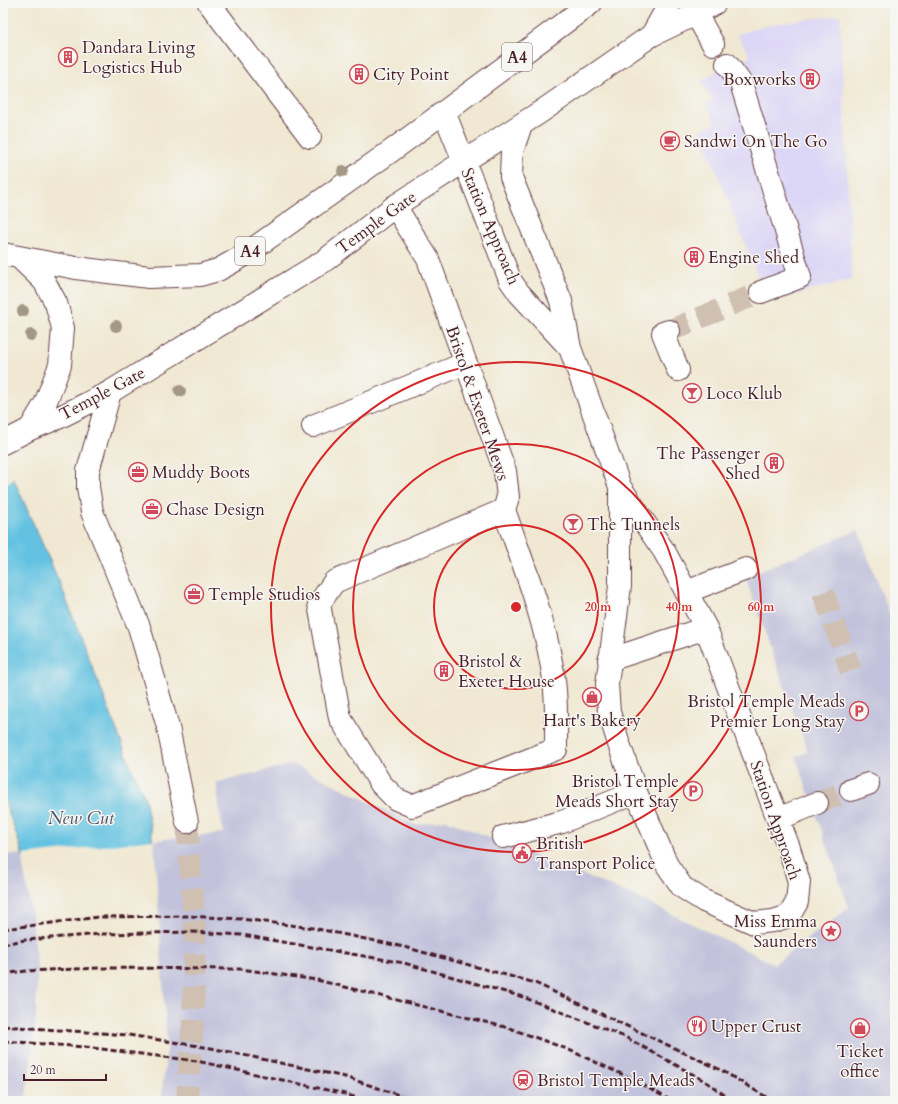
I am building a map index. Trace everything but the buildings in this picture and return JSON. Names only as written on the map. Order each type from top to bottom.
[{"type":"main road","points":[[209,3],[310,138]]},
{"type":"main road","name":"A4","points":[[11,256],[76,268],[149,278],[200,275],[218,270],[243,256],[444,112],[591,3]]},
{"type":"main road","points":[[652,35],[670,3]]},
{"type":"main road","name":"Temple Gate","points":[[6,442],[30,429],[60,417],[110,392],[324,261],[395,206],[521,125],[652,35],[696,14],[715,3]]},
{"type":"main road","points":[[696,14],[713,44]]},
{"type":"main road","points":[[726,64],[741,82],[800,277],[761,292]]},
{"type":"main road","name":"Station Approach","points":[[444,112],[510,280],[519,293],[570,348]]},
{"type":"main road","name":"Station Approach","points":[[521,125],[512,151],[511,177],[561,301],[570,348],[620,487],[664,551],[706,628],[789,848],[799,882],[797,902],[789,916],[773,921],[754,923],[704,901],[682,886],[667,865],[636,792],[609,712],[607,684],[620,586],[620,487]]},
{"type":"main road","name":"Bristol & Exeter Mews","points":[[395,206],[428,258],[505,471],[508,498],[504,510],[539,609],[552,667],[556,710],[556,749],[412,806],[396,799],[381,784],[340,718],[319,604],[334,582],[504,510]]},
{"type":"main road","name":"A4","points":[[11,256],[44,281],[56,303],[63,328],[60,365],[45,404],[30,429]]},
{"type":"main road","points":[[669,331],[663,333],[678,370]]},
{"type":"main road","points":[[312,426],[466,363]]},
{"type":"main road","points":[[110,392],[88,471],[88,487],[92,512],[139,627],[168,727],[187,822]]},
{"type":"main road","points":[[686,592],[746,569]]},
{"type":"main road","points":[[609,660],[706,628]]},
{"type":"main road","points":[[503,837],[562,822],[636,792]]},
{"type":"main road","points":[[778,819],[817,803]]},
{"type":"shaded area","points":[[840,15],[852,279],[768,302],[700,130],[715,123],[707,104],[713,100],[701,81],[730,63],[733,66],[750,56],[737,34],[777,23]]},
{"type":"shaded area","points":[[858,530],[895,628],[895,1101],[3,1101],[3,854],[23,855],[223,833],[216,783],[293,764],[415,825],[446,820],[628,893],[774,964],[849,908],[796,757],[808,752],[745,577]]},
{"type":"water","name":"New Cut","points":[[3,455],[61,586],[133,772],[145,798],[152,836],[165,1048],[38,1015],[39,970],[34,915],[21,848],[3,796]]},
{"type":"pier","points":[[3,453],[5,454],[16,478],[3,485]]},
{"type":"pier","points":[[154,840],[167,1048],[161,1101],[25,1101],[36,1015],[37,970],[32,915],[23,866],[23,855]]},
{"type":"tunnel","points":[[669,331],[761,292]]},
{"type":"tunnel","points":[[823,592],[851,671]]},
{"type":"tunnel","points":[[817,803],[851,790]]},
{"type":"tunnel","points":[[187,822],[195,930],[193,1018],[187,1101]]},
{"type":"railway","points":[[3,929],[99,917],[189,916],[242,919],[313,928],[404,947],[535,983],[721,1070],[773,1101]]},
{"type":"railway","points":[[3,944],[25,940],[103,934],[192,932],[242,935],[404,963],[523,997],[625,1037],[705,1081],[733,1101]]},
{"type":"railway","points":[[3,974],[26,971],[100,968],[241,969],[317,980],[509,1028],[567,1049],[628,1077],[672,1101]]},
{"type":"railway","points":[[3,1026],[128,1035],[211,1048],[345,1077],[417,1101]]},
{"type":"railway","points":[[3,1041],[85,1047],[197,1061],[345,1094],[366,1101]]},
{"type":"place","name":"Dandara Living Logistics Hub","points":[[68,57]]},
{"type":"place","name":"City Point","points":[[359,74]]},
{"type":"place","name":"Boxworks","points":[[810,79]]},
{"type":"place","name":"Sandwi On The Go","points":[[670,141]]},
{"type":"place","name":"Engine Shed","points":[[694,257]]},
{"type":"place","name":"Loco Klub","points":[[692,393]]},
{"type":"place","name":"The Passenger Shed","points":[[774,463]]},
{"type":"place","name":"Muddy Boots","points":[[138,472]]},
{"type":"place","name":"Chase Design","points":[[152,509]]},
{"type":"place","name":"The Tunnels","points":[[573,524]]},
{"type":"place","name":"Temple Studios","points":[[194,594]]},
{"type":"place","name":"Bristol & Exeter House","points":[[444,671]]},
{"type":"place","name":"Hart's Bakery","points":[[592,697]]},
{"type":"place","name":"Bristol Temple Meads Premier Long Stay","points":[[859,711]]},
{"type":"place","name":"Bristol Temple Meads Short Stay","points":[[693,791]]},
{"type":"place","name":"British Transport Police","points":[[522,853]]},
{"type":"place","name":"Miss Emma Saunders","points":[[831,931]]},
{"type":"place","name":"Upper Crust","points":[[697,1026]]},
{"type":"place","name":"Ticket office","points":[[860,1028]]},
{"type":"place","name":"Bristol Temple Meads","points":[[523,1080]]}]
